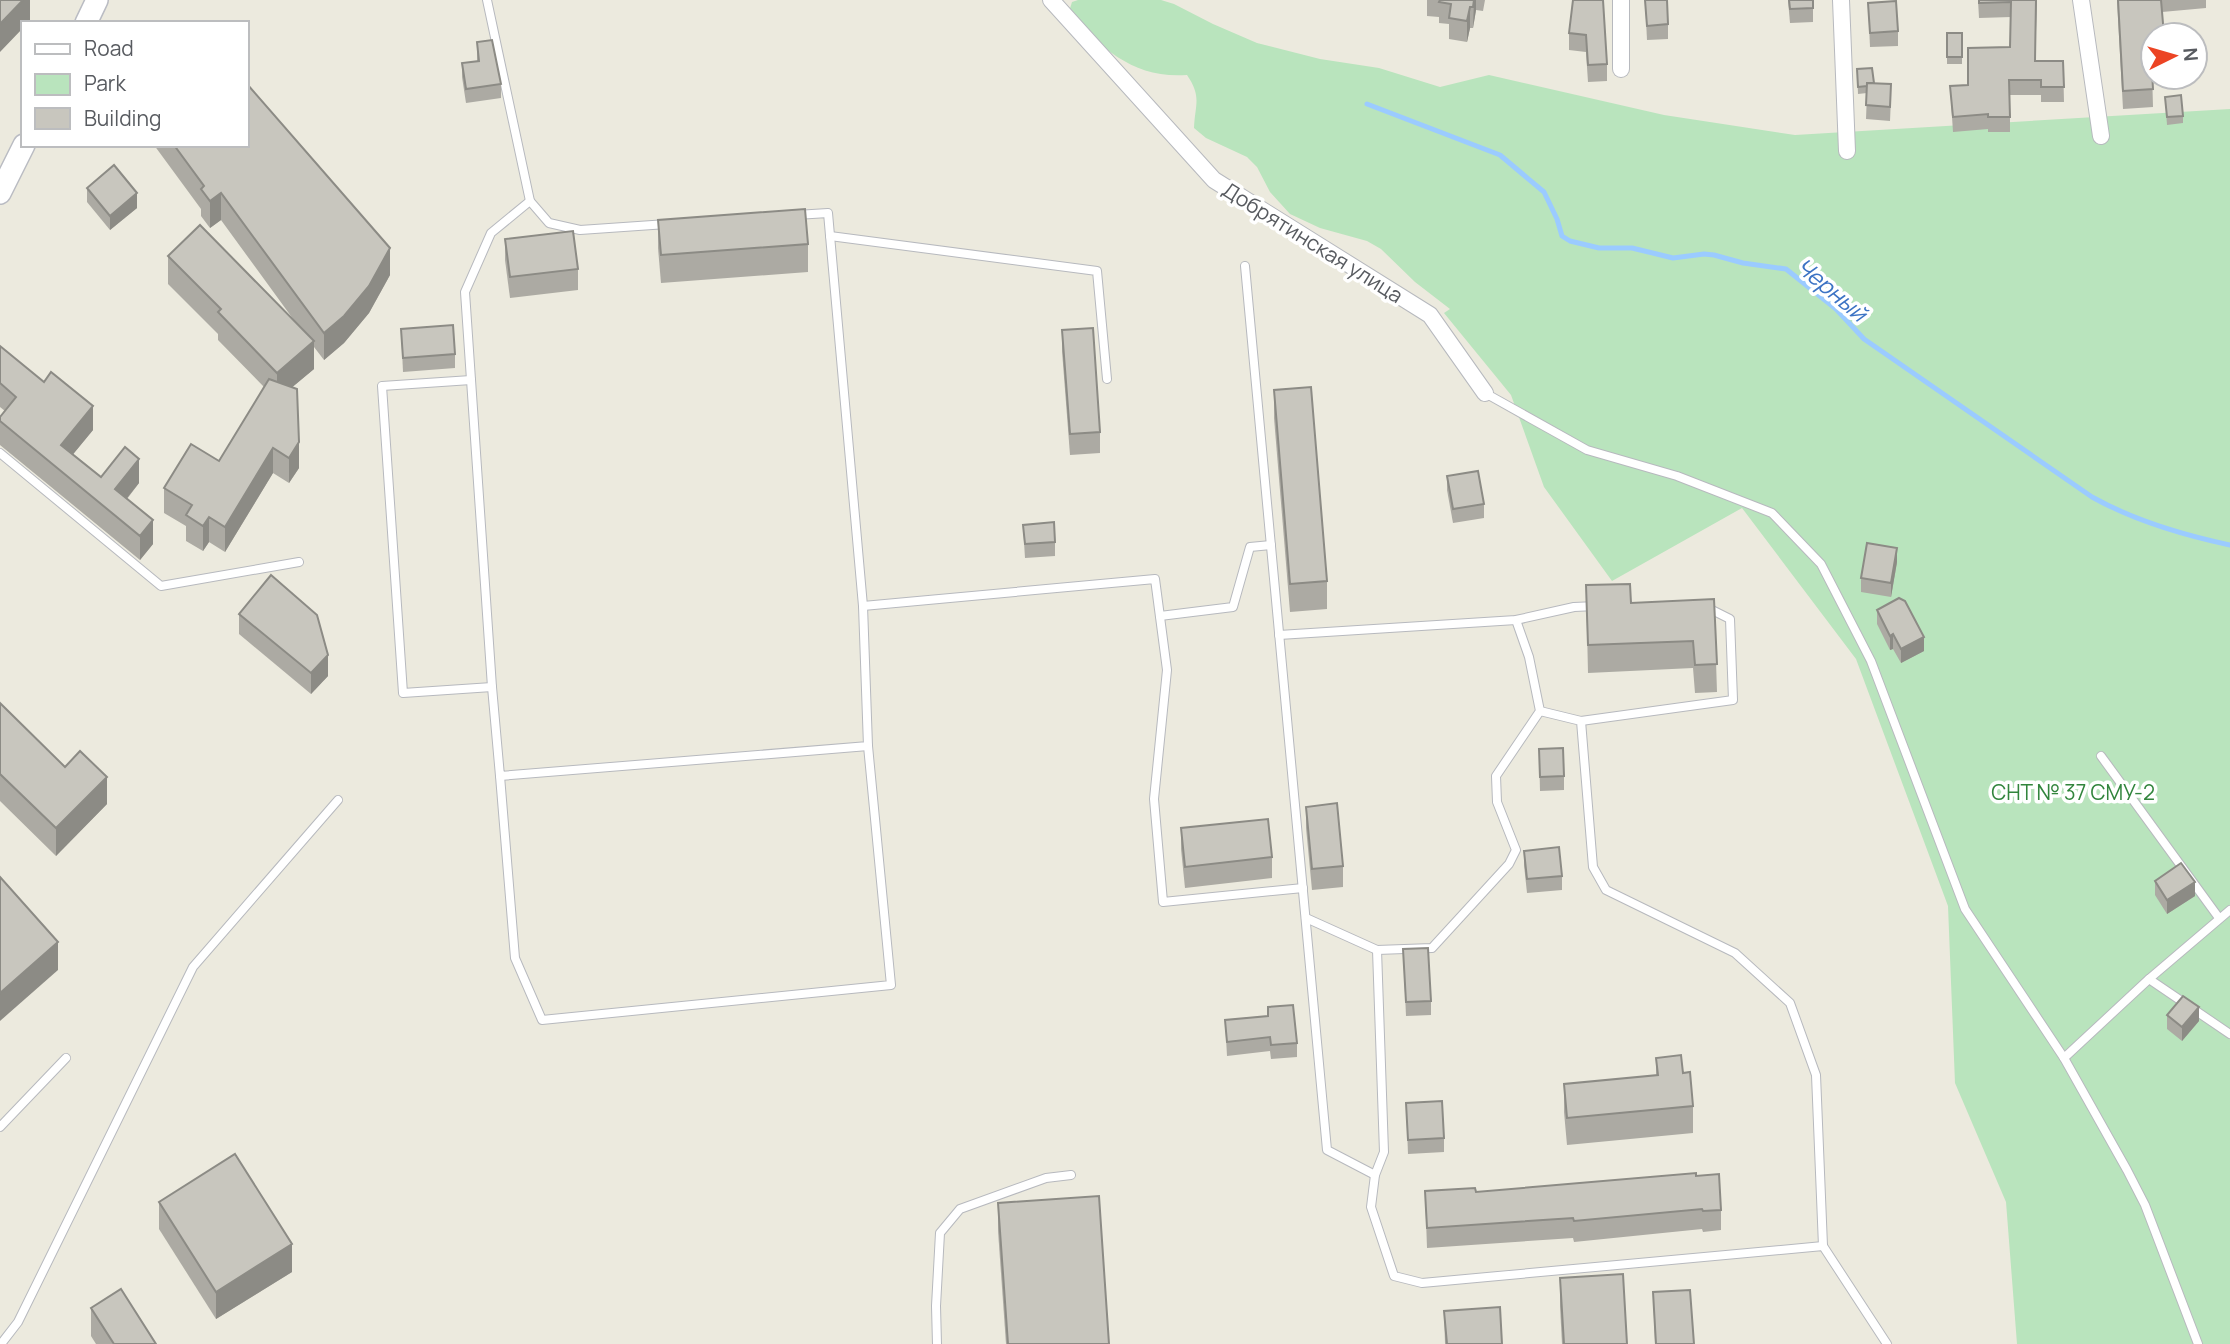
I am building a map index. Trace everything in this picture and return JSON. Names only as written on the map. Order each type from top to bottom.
[{"type":"main road","points":[[87,21],[97,0]]},
{"type":"main road","points":[[0,193],[23,147]]},
{"type":"street","name":"Добрятинская улица","points":[[1051,0],[1214,180],[1430,315],[1485,393]]},
{"type":"street","points":[[1621,0],[1621,69]]},
{"type":"street","points":[[1841,0],[1847,151]]},
{"type":"street","points":[[2081,0],[2101,136]]},
{"type":"lane","points":[[487,0],[530,201],[548,223],[580,230],[676,223]]},
{"type":"lane","points":[[530,201],[491,233],[465,292],[492,687],[515,958],[542,1020],[891,985],[868,746],[863,606],[828,213],[787,216]]},
{"type":"lane","points":[[830,236],[1097,271],[1107,379]]},
{"type":"lane","points":[[1245,266],[1327,1150],[1375,1175]]},
{"type":"lane","points":[[471,380],[382,386],[403,693],[492,687]]},
{"type":"lane","points":[[1485,393],[1587,450],[1677,477],[1772,513],[1821,564],[1871,661],[1965,909],[2064,1058],[2145,1205],[2198,1344]]},
{"type":"lane","points":[[0,453],[160,586],[299,562]]},
{"type":"lane","points":[[1160,616],[1233,607],[1250,547],[1271,545]]},
{"type":"lane","points":[[863,606],[1155,579],[1167,670],[1154,799],[1163,902],[1303,888]]},
{"type":"lane","points":[[1540,711],[1581,721],[1733,700],[1730,619],[1696,602]]},
{"type":"lane","points":[[1279,635],[1516,620],[1574,607],[1601,606]]},
{"type":"lane","points":[[1306,918],[1377,950],[1432,948],[1510,864],[1516,850],[1497,802],[1496,776],[1540,711],[1529,657],[1516,620]]},
{"type":"lane","points":[[1581,721],[1592,867],[1606,890],[1735,953],[1790,1003],[1816,1075],[1824,1246],[1887,1344]]},
{"type":"lane","points":[[500,776],[868,746]]},
{"type":"lane","points":[[2101,756],[2219,918]]},
{"type":"lane","points":[[1,1344],[18,1322],[193,967],[338,800]]},
{"type":"lane","points":[[2064,1058],[2149,979],[2230,910]]},
{"type":"lane","points":[[1377,950],[1384,1152],[1375,1175],[1371,1207],[1394,1276],[1422,1283],[1824,1246]]},
{"type":"lane","points":[[2149,979],[2230,1034]]},
{"type":"lane","points":[[0,1127],[66,1058]]},
{"type":"lane","points":[[937,1344],[940,1233],[960,1209],[1046,1178],[1070,1175]]},
{"type":"green space","name":"СНТ № 37 СМУ-2","points":[[1161,0],[1257,43],[1320,59],[1379,68],[1440,87],[1489,75],[1664,115],[1795,135],[2230,109],[2230,1344],[2017,1344],[2006,1202],[1955,1083],[1948,906],[1856,659],[1742,508],[1612,581],[1544,487],[1511,395],[1444,313],[1450,309],[1415,282],[1381,249],[1367,241],[1320,228],[1290,214],[1270,192],[1257,167],[1247,157],[1206,138],[1194,128],[1196,95],[1187,75],[1151,72],[1136,67],[1107,50],[1068,15],[1072,2]]},
{"type":"building","points":[[0,0],[23,0],[0,24]]},
{"type":"building","points":[[1474,0],[1467,21],[1449,18],[1451,4],[1439,2]]},
{"type":"building","points":[[1573,0],[1603,0],[1607,64],[1588,65],[1586,35],[1569,33]]},
{"type":"building","points":[[1645,0],[1667,0],[1668,24],[1647,26]]},
{"type":"building","points":[[1789,0],[1813,0],[1813,8],[1790,9]]},
{"type":"building","points":[[1979,0],[2036,0],[2035,61],[2063,61],[2064,87],[2041,87],[2041,80],[2009,80],[2010,117],[1988,117],[1988,114],[1953,117],[1950,86],[1968,85],[1968,48],[2010,47],[2011,2],[1979,3]]},
{"type":"building","points":[[2118,0],[2161,0],[2163,21],[2139,21],[2139,90],[2123,91]]},
{"type":"building","points":[[1896,1],[1898,31],[1870,33],[1868,3]]},
{"type":"building","points":[[1947,33],[1962,33],[1962,57],[1947,57]]},
{"type":"building","points":[[492,40],[501,84],[466,89],[462,63],[479,61],[477,42]]},
{"type":"building","points":[[1872,68],[1874,83],[1858,87],[1857,69]]},
{"type":"building","points":[[1867,83],[1891,84],[1890,107],[1866,105]]},
{"type":"building","points":[[248,85],[390,248],[369,286],[344,316],[324,333],[221,193],[210,201],[201,189],[204,186],[175,147],[248,147]]},
{"type":"building","points":[[2181,95],[2183,116],[2167,117],[2165,97]]},
{"type":"building","points":[[114,165],[137,193],[110,216],[87,188]]},
{"type":"building","points":[[805,209],[808,244],[661,255],[658,220]]},
{"type":"building","points":[[200,225],[314,341],[277,373],[218,312],[221,309],[168,256]]},
{"type":"building","points":[[573,231],[578,269],[510,277],[505,239]]},
{"type":"building","points":[[453,325],[455,354],[403,358],[401,329]]},
{"type":"building","points":[[1093,328],[1100,432],[1070,434],[1062,330]]},
{"type":"building","points":[[0,346],[44,382],[51,372],[93,406],[61,445],[101,477],[125,447],[139,459],[115,489],[153,520],[140,536],[0,421],[0,417],[16,397],[0,383]]},
{"type":"building","points":[[269,379],[297,389],[299,442],[289,458],[273,448],[225,527],[209,517],[203,526],[186,515],[192,505],[164,488],[191,444],[219,461]]},
{"type":"building","points":[[1311,387],[1327,581],[1290,584],[1274,390]]},
{"type":"building","points":[[1478,471],[1484,504],[1453,509],[1447,476]]},
{"type":"building","points":[[1054,522],[1055,542],[1025,544],[1023,525]]},
{"type":"building","points":[[1867,543],[1897,548],[1891,583],[1861,578]]},
{"type":"building","points":[[271,575],[317,615],[328,655],[311,673],[239,614]]},
{"type":"building","points":[[1630,584],[1631,603],[1714,599],[1717,664],[1695,665],[1693,641],[1588,645],[1586,585]]},
{"type":"building","points":[[1899,598],[1905,601],[1924,637],[1901,649],[1893,634],[1890,636],[1877,610]]},
{"type":"building","points":[[0,703],[65,767],[80,751],[107,777],[56,828],[0,774]]},
{"type":"building","points":[[1563,748],[1564,776],[1540,777],[1539,749]]},
{"type":"building","points":[[1337,803],[1343,866],[1312,869],[1306,807]]},
{"type":"building","points":[[1268,819],[1272,857],[1185,867],[1181,828]]},
{"type":"building","points":[[1559,847],[1562,876],[1527,879],[1524,851]]},
{"type":"building","points":[[2181,863],[2195,882],[2167,900],[2155,881]]},
{"type":"building","points":[[0,877],[58,942],[0,993]]},
{"type":"building","points":[[1428,948],[1431,1001],[1406,1002],[1403,949]]},
{"type":"building","points":[[2183,996],[2199,1007],[2182,1027],[2167,1015]]},
{"type":"building","points":[[1293,1005],[1297,1043],[1271,1045],[1270,1037],[1227,1042],[1225,1020],[1268,1016],[1268,1007]]},
{"type":"building","points":[[1681,1055],[1683,1073],[1690,1072],[1693,1106],[1567,1118],[1564,1084],[1658,1075],[1656,1058]]},
{"type":"building","points":[[1442,1101],[1444,1138],[1408,1140],[1406,1103]]},
{"type":"building","points":[[235,1154],[292,1244],[216,1292],[159,1202]]},
{"type":"building","points":[[1696,1173],[1696,1176],[1719,1174],[1721,1210],[1702,1209],[1574,1221],[1573,1218],[1427,1228],[1425,1191],[1475,1188],[1476,1192]]},
{"type":"building","points":[[1099,1196],[1109,1344],[1008,1344],[998,1203]]},
{"type":"building","points":[[1623,1274],[1627,1344],[1564,1344],[1560,1278]]},
{"type":"building","points":[[121,1289],[156,1344],[114,1344],[91,1308]]},
{"type":"building","points":[[1690,1290],[1694,1344],[1656,1344],[1653,1292]]},
{"type":"building","points":[[1500,1307],[1502,1344],[1447,1344],[1444,1311]]},
{"type":"waterway","name":"Черный","points":[[1367,104],[1500,155],[1544,192],[1562,236],[1570,241],[1599,248],[1632,248],[1673,258],[1714,255],[1743,263],[1786,269],[1836,309],[1864,339],[2092,497],[2160,526],[2230,545]]}]
